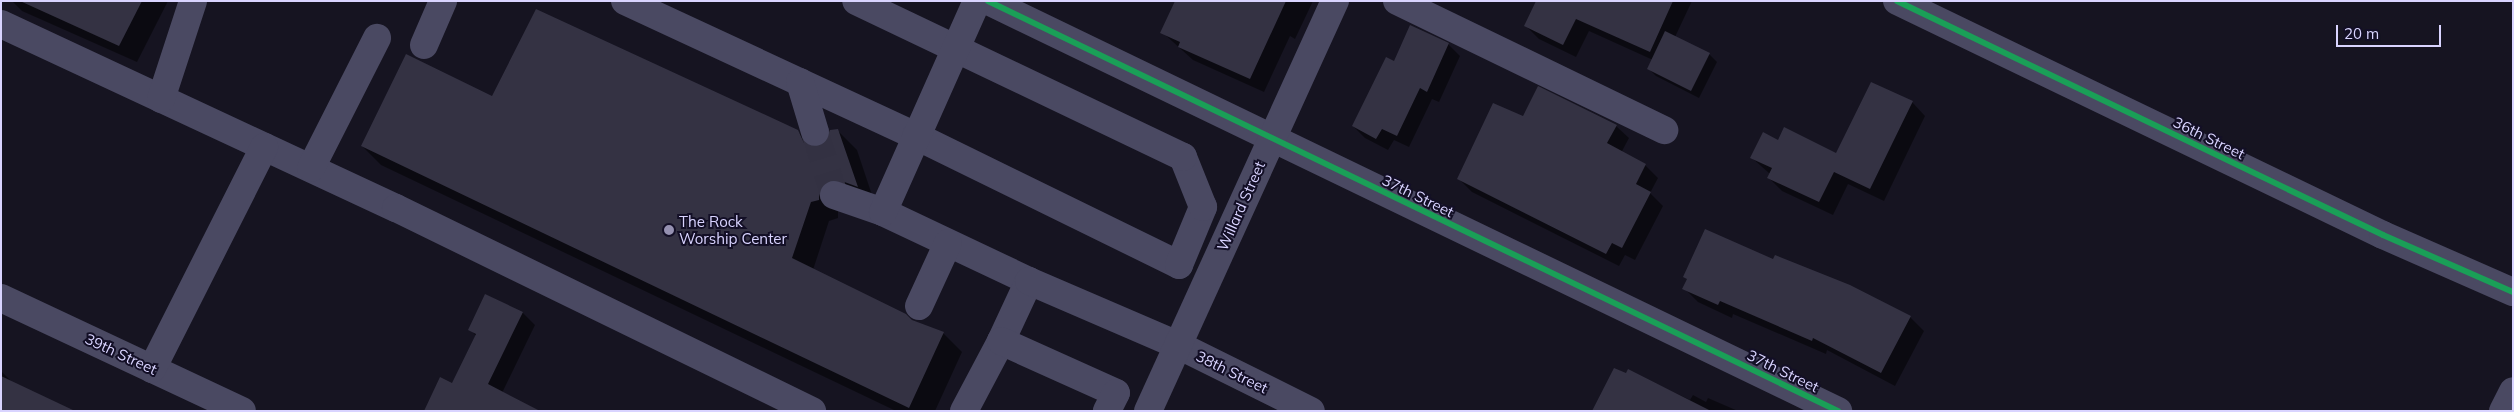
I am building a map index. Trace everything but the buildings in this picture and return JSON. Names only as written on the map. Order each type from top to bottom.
[{"type":"street","points":[[161,99],[193,1]]},
{"type":"street","points":[[424,45],[443,1]]},
{"type":"street","points":[[625,1],[916,136],[1179,265],[1203,207],[1183,157],[954,51],[856,1]]},
{"type":"street","points":[[884,212],[977,1]]},
{"type":"street","name":"37th Street","points":[[988,1],[1270,139],[1838,411]]},
{"type":"street","name":"Willard Street","points":[[1148,411],[1180,346],[1270,139],[1335,1]]},
{"type":"street","points":[[1397,1],[1664,130]]},
{"type":"street","name":"36th Street","points":[[1897,1],[2383,235],[2513,292]]},
{"type":"street","points":[[1,24],[311,168],[812,411]]},
{"type":"street","points":[[311,168],[377,38]]},
{"type":"street","points":[[800,82],[815,132]]},
{"type":"street","points":[[152,369],[264,147]]},
{"type":"street","name":"38th Street","points":[[834,195],[884,212],[1029,281],[1180,346],[1311,411]]},
{"type":"street","points":[[919,306],[948,243]]},
{"type":"street","points":[[964,411],[1001,341],[1029,281]]},
{"type":"street","name":"39th Street","points":[[1,298],[242,411]]},
{"type":"street","points":[[1001,341],[1116,393],[1107,411]]},
{"type":"street","points":[[2503,411],[2513,391]]},
{"type":"tunnel","points":[[815,132],[834,195]]},
{"type":"cycle path","points":[[988,1],[1838,411]]},
{"type":"cycle path","points":[[1897,1],[2383,235],[2513,292]]},
{"type":"place","name":"The Rock Worship Center","points":[[669,230]]}]
